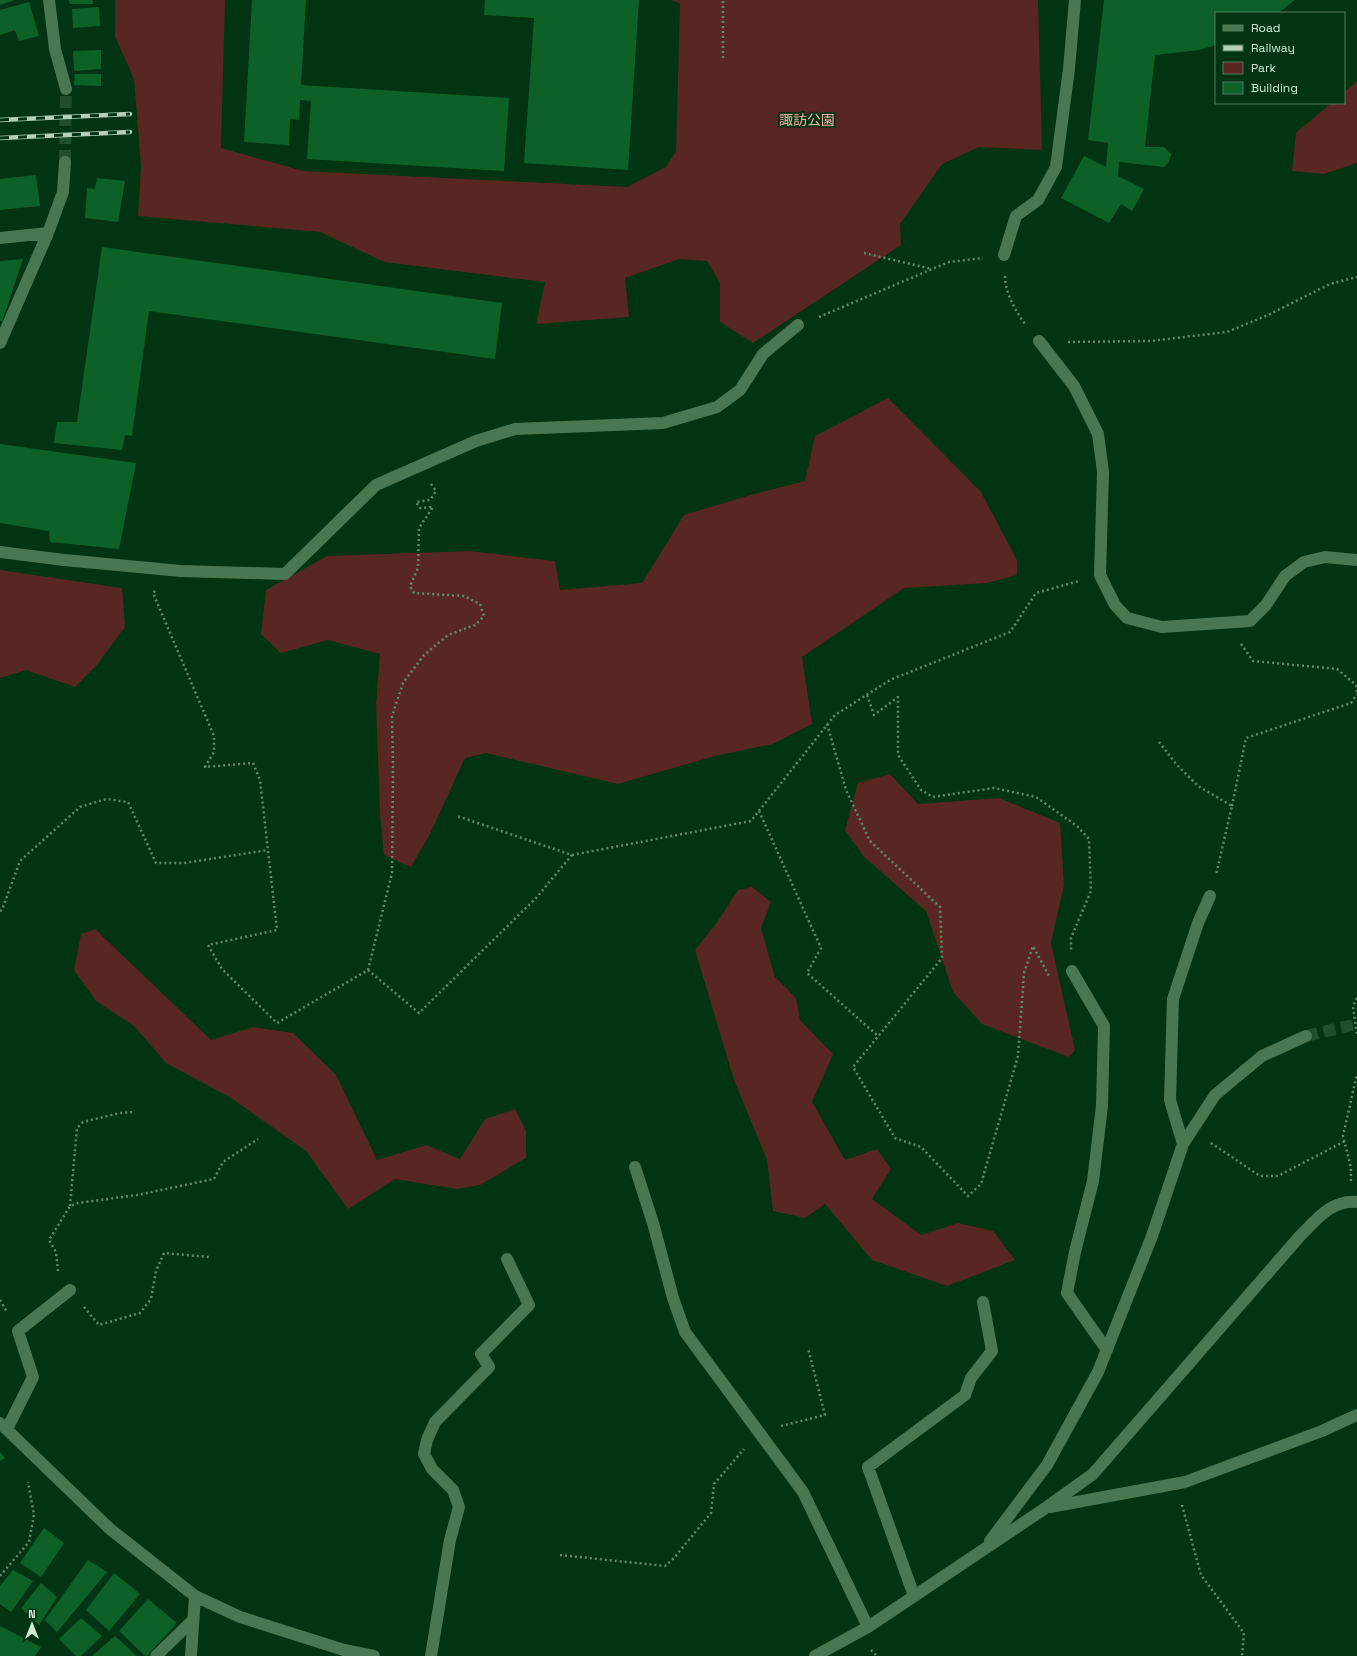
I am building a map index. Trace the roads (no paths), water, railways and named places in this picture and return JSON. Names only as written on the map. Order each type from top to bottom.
[{"type":"street","points":[[49,0],[55,49],[66,89]]},
{"type":"street","points":[[1004,255],[1016,216],[1038,200],[1056,167],[1069,69],[1075,0]]},
{"type":"street","points":[[0,343],[48,233],[62,192],[66,162]]},
{"type":"street","points":[[0,238],[48,233]]},
{"type":"street","points":[[0,552],[64,560],[181,571],[285,574],[376,485],[476,441],[515,429],[663,423],[717,407],[740,390],[763,354],[798,325]]},
{"type":"street","points":[[1039,341],[1074,386],[1098,434],[1104,472],[1100,575],[1115,606],[1127,618],[1162,628],[1250,621],[1266,606],[1285,576],[1304,562],[1325,557],[1357,560]]},
{"type":"street","points":[[1183,1144],[1170,1100],[1173,999],[1198,923],[1210,896]]},
{"type":"street","points":[[1072,971],[1104,1026],[1102,1106],[1093,1181],[1075,1252],[1067,1293],[1107,1350]]},
{"type":"street","points":[[984,1549],[1047,1465],[1098,1372],[1152,1236],[1183,1144],[1215,1095],[1262,1056],[1306,1036]]},
{"type":"street","points":[[635,1167],[653,1223],[673,1298],[685,1332],[803,1492],[868,1627]]},
{"type":"street","points":[[815,1656],[868,1627],[1047,1507],[1093,1474],[1300,1236],[1326,1210],[1353,1202]]},
{"type":"street","points":[[431,1656],[450,1540],[459,1507],[453,1490],[432,1469],[424,1454],[427,1440],[434,1422],[490,1367],[481,1354],[529,1305],[507,1259]]},
{"type":"street","points":[[70,1290],[18,1331],[33,1377],[3,1426],[110,1529],[195,1596],[240,1617],[344,1650],[374,1656]]},
{"type":"street","points":[[914,1596],[868,1467],[965,1395],[971,1378],[992,1351],[983,1302]]},
{"type":"street","points":[[1047,1507],[1185,1482],[1322,1432],[1357,1415]]},
{"type":"street","points":[[191,1656],[192,1621],[195,1596]]},
{"type":"street","points":[[156,1656],[192,1621]]},
{"type":"tunnel","points":[[65,162],[66,89]]},
{"type":"tunnel","points":[[1306,1036],[1357,1024]]},
{"type":"railway","points":[[0,120],[130,114]]},
{"type":"railway","points":[[0,138],[130,132]]},
{"type":"park label","name":"諏訪公園","points":[[807,120]]}]
